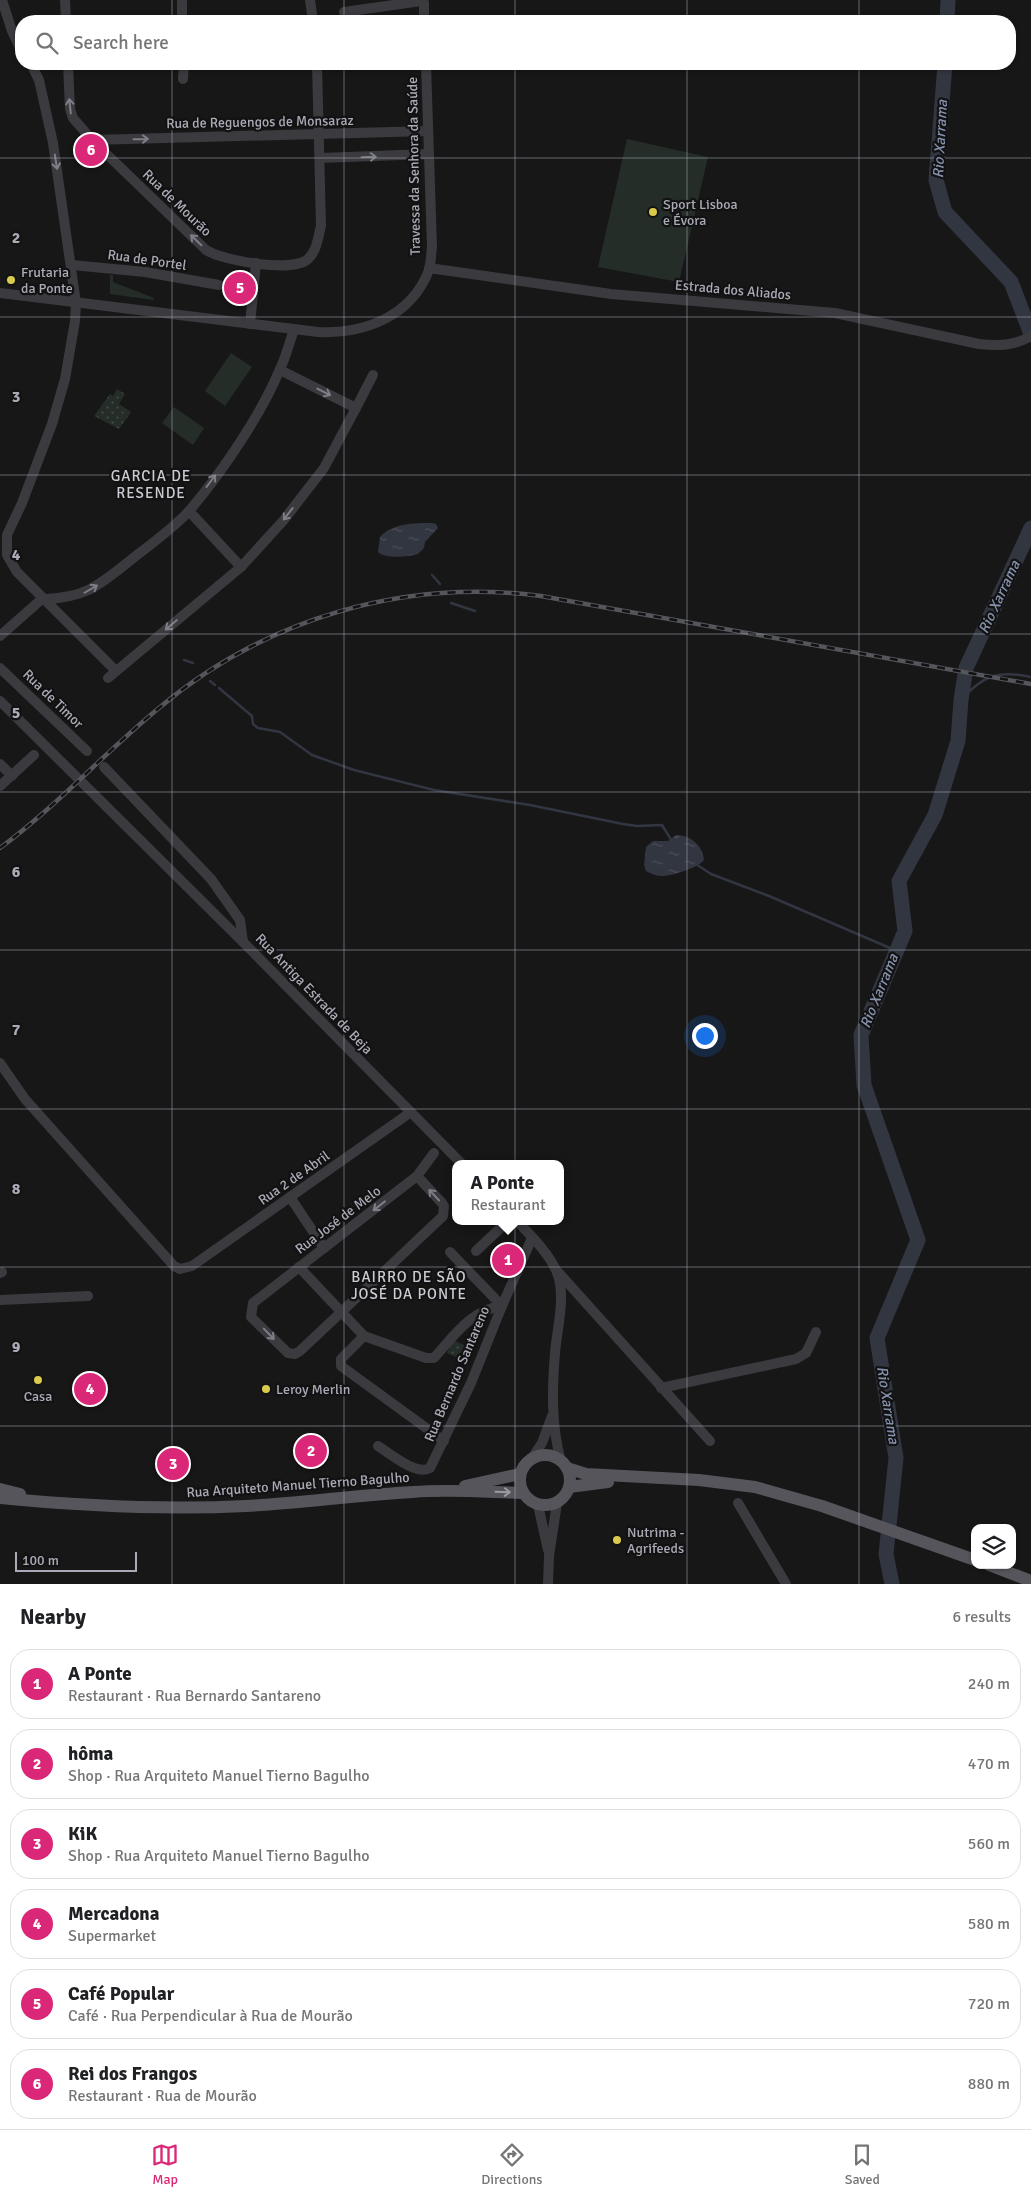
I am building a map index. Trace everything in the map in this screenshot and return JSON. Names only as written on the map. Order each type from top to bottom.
[{"type":"main road","points":[[564,1464],[570,1474],[567,1494],[557,1502],[544,1506],[538,1505],[527,1498],[523,1493],[520,1480],[523,1467],[532,1458],[547,1455],[586,1474],[699,1480],[755,1488],[822,1506],[971,1558]]},
{"type":"main road","name":"Rua Arquiteto Manuel Tierno Bagulho","points":[[448,1490],[520,1474]]},
{"type":"main road","points":[[569,1487],[648,1478]]},
{"type":"main road","name":"Rua Arquiteto Manuel Tierno Bagulho","points":[[0,1489],[61,1504]]},
{"type":"main road","name":"Rua Arquiteto Manuel Tierno Bagulho","points":[[0,1498],[61,1504],[158,1509],[244,1506],[448,1490],[523,1493]]},
{"type":"main road","points":[[1000,1569],[1031,1581]]},
{"type":"street","points":[[2,0],[15,37]]},
{"type":"street","points":[[65,0],[66,15]]},
{"type":"street","points":[[182,0],[182,15]]},
{"type":"street","points":[[310,0],[312,15]]},
{"type":"street","points":[[344,12],[421,1],[424,3],[424,15]]},
{"type":"street","points":[[34,70],[39,80],[48,114],[72,265],[76,303],[75,321],[65,378],[52,424],[22,503],[7,535],[6,545],[10,563],[112,674],[241,567],[283,521],[324,468],[373,375]]},
{"type":"street","name":"Rua de Mourão","points":[[68,70],[71,113],[92,140],[206,250],[213,254],[256,263],[294,266],[301,264],[313,254],[321,220],[317,70]]},
{"type":"street","points":[[183,79],[184,70]]},
{"type":"street","name":"Travessa da Senhora da Saúde","points":[[426,70],[432,246],[429,268]]},
{"type":"street","name":"Rua de Reguengos de Monsaraz","points":[[92,140],[428,131]]},
{"type":"street","points":[[320,158],[428,154]]},
{"type":"street","points":[[250,324],[256,263]]},
{"type":"street","name":"Rua de Portel","points":[[72,265],[145,272],[219,285]]},
{"type":"street","points":[[0,293],[294,330],[340,333],[363,329],[385,320],[402,308],[418,290],[429,268]]},
{"type":"street","name":"Estrada dos Aliados","points":[[429,268],[611,294],[835,313],[1001,347],[1027,338]]},
{"type":"street","points":[[0,636],[44,598],[64,598],[90,590],[139,554],[189,511],[234,450],[280,370],[294,330]]},
{"type":"street","points":[[280,370],[356,408]]},
{"type":"street","points":[[189,511],[241,567]]},
{"type":"street","name":"Rua de Timor","points":[[0,668],[87,751]]},
{"type":"street","points":[[0,701],[243,942]]},
{"type":"street","points":[[0,786],[34,755]]},
{"type":"street","points":[[0,764],[12,776]]},
{"type":"street","name":"Rua Antiga Estrada de Beja","points":[[104,767],[211,879],[240,920],[243,942],[458,1160]]},
{"type":"street","name":"Rua 2 de Abril","points":[[0,1063],[25,1099],[174,1266],[180,1269],[192,1266],[411,1112]]},
{"type":"street","points":[[433,1134],[434,1153],[453,1155]]},
{"type":"street","name":"Rua José de Melo","points":[[340,1313],[295,1354],[288,1353],[252,1316],[253,1303],[417,1176],[434,1153]]},
{"type":"street","points":[[340,1313],[443,1216],[442,1203],[417,1176]]},
{"type":"street","points":[[290,1198],[324,1248]]},
{"type":"street","points":[[476,1251],[504,1225]]},
{"type":"street","points":[[521,1225],[555,1269],[710,1441]]},
{"type":"street","name":"Rua Bernardo Santareno","points":[[378,1446],[411,1467],[426,1470],[433,1463],[471,1384],[532,1238]]},
{"type":"street","points":[[450,1252],[502,1306]]},
{"type":"street","points":[[299,1267],[340,1313],[364,1336],[431,1358],[434,1358],[471,1319],[486,1309],[502,1306]]},
{"type":"street","points":[[555,1269],[559,1278],[560,1300],[555,1353],[553,1412],[555,1440],[564,1464]]},
{"type":"street","points":[[0,1300],[88,1296]]},
{"type":"street","points":[[661,1388],[796,1359],[806,1353],[816,1332]]},
{"type":"street","points":[[364,1336],[341,1359],[341,1366],[444,1441]]},
{"type":"street","points":[[532,1458],[542,1442],[553,1412]]},
{"type":"street","points":[[548,1584],[549,1556],[557,1502]]},
{"type":"street","points":[[738,1503],[786,1584]]},
{"type":"street","points":[[538,1505],[549,1556]]},
{"type":"shaded area","name":"Sport Lisboa e Évora","points":[[627,139],[708,157],[679,282],[598,267]]},
{"type":"shaded area","points":[[110,275],[113,275],[113,282],[154,298],[154,300],[110,294]]},
{"type":"shaded area","points":[[231,353],[252,367],[225,406],[205,391]]},
{"type":"shaded area","points":[[117,389],[125,394],[119,404],[131,412],[119,429],[94,416],[110,394],[113,396]]},
{"type":"shaded area","points":[[174,407],[204,428],[193,445],[162,423]]},
{"type":"shaded area","points":[[453,1340],[473,1349],[467,1362],[447,1353]]},
{"type":"water","points":[[436,524],[438,528],[425,542],[424,548],[418,554],[403,557],[386,556],[378,552],[380,537],[385,532],[397,526]]},
{"type":"water","points":[[676,835],[687,837],[695,842],[701,850],[704,860],[691,869],[672,875],[659,876],[646,871],[644,865],[646,847],[653,841],[668,841]]},
{"type":"waterway","name":"Rio Xarrama","points":[[947,15],[948,0]]},
{"type":"waterway","name":"Rio Xarrama","points":[[945,70],[936,180],[945,212],[1011,282],[1031,334]]},
{"type":"waterway","name":"Rio Xarrama","points":[[892,1584],[886,1554],[896,1458],[877,1338],[918,1240],[864,1085],[861,1035],[905,931],[899,881],[935,815],[958,741],[966,668],[1031,528]]},
{"type":"waterway","points":[[432,575],[440,584]]},
{"type":"waterway","points":[[451,603],[475,611]]},
{"type":"waterway","points":[[184,660],[193,663]]},
{"type":"waterway","points":[[961,700],[977,685],[992,676],[1010,674],[1031,677]]},
{"type":"waterway","points":[[210,681],[215,685]]},
{"type":"waterway","points":[[219,688],[252,716],[253,724],[258,728],[280,732],[312,755],[354,770],[434,790],[530,805],[623,824],[637,826],[662,825],[672,841]]},
{"type":"waterway","points":[[696,864],[711,874],[769,896],[890,948],[894,957]]},
{"type":"railway","points":[[0,848],[41,815],[139,725],[200,677],[244,650],[290,629],[338,612],[387,600],[438,593],[489,592],[541,596],[1031,684]]},
{"type":"place","name":"Rei dos Frangos","points":[[91,150]]},
{"type":"place","name":"Sport Lisboa e Évora","points":[[653,212]]},
{"type":"place","name":"Frutaria da Ponte","points":[[11,280]]},
{"type":"place","name":"Café Popular","points":[[240,288]]},
{"type":"place","name":"A Ponte","points":[[508,1260]]},
{"type":"place","name":"Casa","points":[[38,1380]]},
{"type":"place","name":"Mercadona","points":[[90,1389]]},
{"type":"place","name":"Leroy Merlin","points":[[266,1389]]},
{"type":"place","name":"hôma","points":[[311,1451]]},
{"type":"place","name":"KiK","points":[[173,1464]]},
{"type":"place","name":"Nutrima - Agrifeeds","points":[[617,1540]]},
{"type":"district","name":"GARCIA DE RESENDE","points":[[151,484]]},
{"type":"district","name":"BAIRRO DE SÃO JOSÉ DA PONTE","points":[[409,1286]]}]
